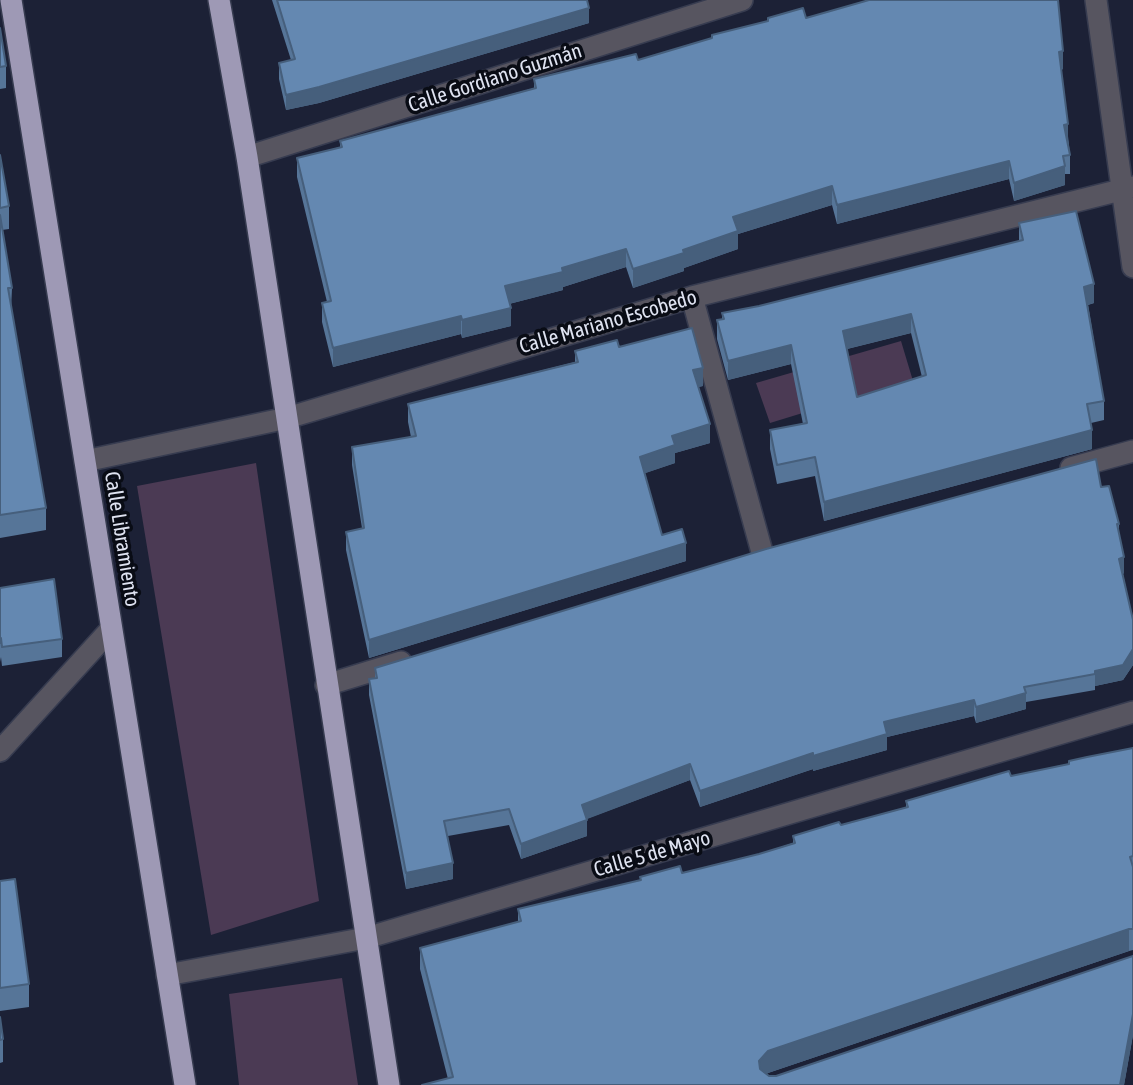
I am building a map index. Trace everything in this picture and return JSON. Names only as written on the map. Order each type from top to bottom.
[{"type":"highway","name":"Calle Libramiento","points":[[11,0],[185,1085]]},
{"type":"highway","points":[[219,0],[247,157],[389,1085]]},
{"type":"street","name":"Calle Gordiano Guzmán","points":[[247,157],[742,0]]},
{"type":"street","points":[[1096,0],[1128,188],[1133,267]]},
{"type":"street","name":"Calle Mariano Escobedo","points":[[85,461],[287,418],[692,297],[1128,188]]},
{"type":"street","points":[[692,297],[762,552]]},
{"type":"street","points":[[1054,472],[1133,451]]},
{"type":"street","points":[[0,751],[111,629]]},
{"type":"street","points":[[326,685],[419,656]]},
{"type":"street","name":"Calle 5 de Mayo","points":[[167,975],[366,938],[1133,712]]},
{"type":"shaded area","points":[[901,341],[916,391],[864,413],[858,396],[770,423],[756,383]]},
{"type":"shaded area","points":[[256,463],[319,901],[211,935],[137,486]]},
{"type":"shaded area","points":[[342,978],[358,1085],[239,1085],[229,994]]},
{"type":"building","points":[[277,0],[587,0],[589,8],[286,95],[279,63],[295,59]]},
{"type":"building","points":[[869,0],[1058,0],[1063,51],[1059,52],[1068,124],[1064,125],[1070,155],[1063,156],[1065,166],[1014,183],[1009,161],[837,205],[832,186],[733,217],[738,231],[683,250],[684,253],[633,269],[626,249],[562,268],[563,272],[505,286],[511,308],[462,320],[461,316],[333,348],[322,303],[331,301],[297,158],[342,147],[340,141],[536,88],[534,79],[636,54],[638,60],[803,8],[806,18]]},
{"type":"building","points":[[0,28],[6,66],[0,67]]},
{"type":"building","points":[[0,155],[9,206],[0,208]]},
{"type":"building","points":[[1076,211],[1094,284],[1084,287],[1104,401],[1087,404],[1092,430],[824,502],[815,457],[777,465],[770,430],[807,423],[791,345],[728,361],[717,320],[724,319],[722,313],[1023,240],[1019,223]],"holes":[[[911,314],[926,375],[857,397],[843,331]]]},
{"type":"building","points":[[0,215],[12,288],[8,288],[46,508],[0,515]]},
{"type":"building","points":[[692,328],[703,368],[693,370],[710,424],[672,436],[675,445],[640,457],[662,535],[682,529],[686,543],[369,640],[346,532],[364,528],[352,447],[416,436],[408,404],[578,362],[575,351],[617,340],[619,347]]},
{"type":"building","points":[[1096,459],[1101,487],[1109,486],[1119,524],[1124,557],[1119,559],[1133,620],[1133,649],[1123,665],[1095,671],[1095,674],[1024,687],[1026,693],[976,707],[974,700],[884,722],[887,734],[813,756],[813,753],[700,791],[690,764],[582,805],[587,820],[521,844],[509,809],[444,821],[453,863],[406,873],[369,679],[377,678],[375,668],[766,549]]},
{"type":"building","points":[[54,579],[62,639],[2,647],[0,588]]},
{"type":"building","points":[[1133,748],[1133,856],[1130,857],[1133,867],[1133,929],[768,1051],[759,1061],[760,1069],[769,1076],[776,1076],[1133,956],[1133,1014],[1120,1085],[422,1085],[453,1077],[420,948],[521,921],[518,909],[641,880],[640,877],[680,866],[682,873],[759,854],[795,843],[793,836],[839,822],[841,825],[908,807],[906,801],[1009,771],[1011,776]]},
{"type":"building","points":[[15,879],[29,984],[0,988],[0,881]]},
{"type":"building","points":[[0,1017],[3,1039],[0,1040]]}]
